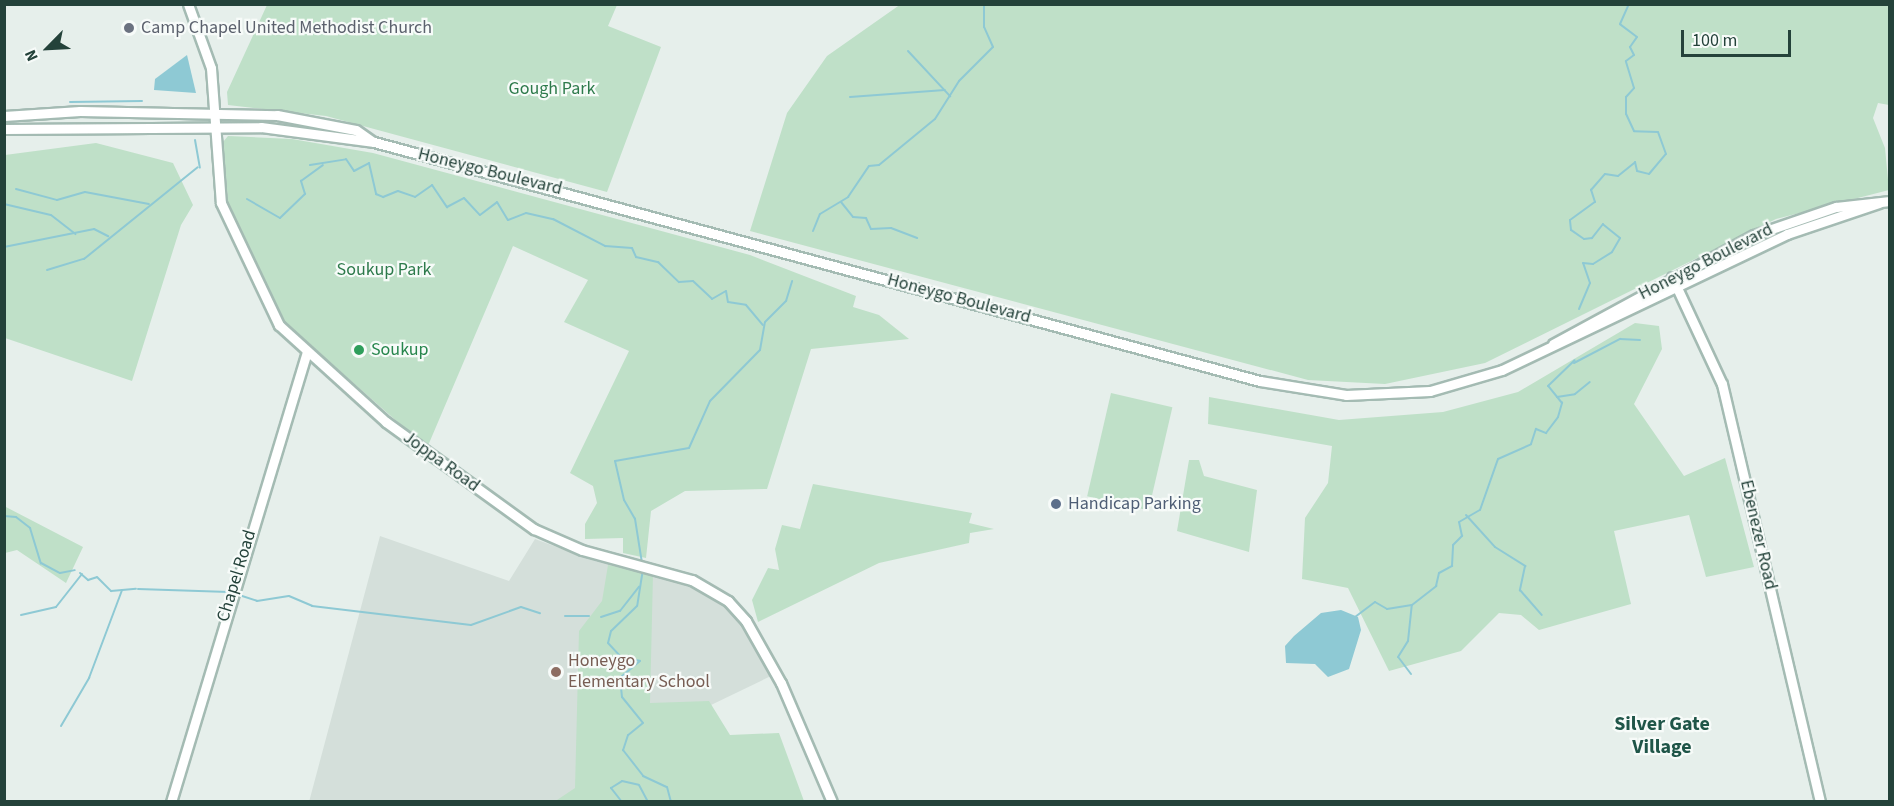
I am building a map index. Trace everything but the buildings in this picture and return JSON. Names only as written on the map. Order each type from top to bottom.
[{"type":"main road","name":"Joppa Road","points":[[188,4],[209,60],[220,194],[230,231],[275,319],[307,352],[386,422],[534,529],[633,564],[701,584],[740,613],[781,683],[832,801]]},
{"type":"main road","name":"Honeygo Boulevard","points":[[4,116],[214,113],[318,121],[356,130],[374,142]]},
{"type":"main road","name":"Honeygo Boulevard","points":[[4,129],[215,126],[277,128],[374,142],[1315,392],[1371,396],[1430,391],[1494,373],[1678,288],[1787,234],[1879,203]]},
{"type":"main road","name":"Honeygo Boulevard","points":[[1545,350],[1672,277],[1778,225],[1836,207],[1890,201]]},
{"type":"main road","name":"Ebenezer Road","points":[[1672,277],[1722,384],[1820,801]]},
{"type":"main road","name":"Chapel Road","points":[[171,801],[307,352]]},
{"type":"shaded area","name":"Honeygo Elementary School","points":[[380,536],[509,581],[535,539],[595,561],[684,582],[712,595],[739,619],[771,676],[711,705],[747,801],[309,802]]},
{"type":"green space","points":[[901,4],[1889,5],[1889,105],[1878,103],[1873,118],[1885,148],[1889,190],[1776,219],[1485,363],[1385,384],[1308,380],[750,231],[787,113],[827,56]]},
{"type":"green space","name":"Gough Park","points":[[267,5],[617,5],[608,26],[661,47],[607,192],[326,116],[228,105],[227,92]]},
{"type":"green space","name":"Soukup Park","points":[[228,136],[292,139],[373,153],[750,255],[856,296],[853,307],[879,315],[909,339],[811,349],[767,489],[685,491],[651,511],[646,558],[623,553],[623,538],[585,539],[585,524],[597,503],[593,486],[570,473],[629,351],[564,322],[588,280],[513,246],[427,448],[281,319],[229,213],[223,142]]},
{"type":"green space","points":[[96,143],[173,163],[193,205],[181,225],[132,381],[5,338],[5,155]]},
{"type":"green space","points":[[1635,323],[1659,326],[1662,349],[1634,404],[1684,476],[1725,458],[1754,567],[1706,577],[1689,515],[1614,531],[1631,604],[1539,630],[1521,615],[1499,613],[1461,651],[1389,671],[1348,588],[1302,579],[1305,518],[1328,483],[1332,446],[1208,424],[1209,397],[1339,420],[1443,412],[1518,392]]},
{"type":"green space","points":[[1111,393],[1172,407],[1149,510],[1087,496]]},
{"type":"green space","points":[[1189,460],[1199,460],[1204,476],[1257,490],[1249,552],[1177,531]]},
{"type":"green space","points":[[813,484],[972,513],[969,523],[994,529],[970,533],[969,543],[879,563],[758,622],[752,600],[768,568],[779,570],[775,549],[782,525],[800,529]]},
{"type":"green space","points":[[4,506],[83,547],[66,583],[17,550],[5,553]]},
{"type":"green space","points":[[608,565],[653,574],[650,703],[709,701],[730,735],[779,733],[804,801],[554,802],[575,788],[579,631],[602,601]]},
{"type":"water","points":[[187,55],[196,93],[154,90],[155,79]]},
{"type":"water","points":[[1341,610],[1358,617],[1361,630],[1349,669],[1328,677],[1315,664],[1286,663],[1285,646],[1294,636],[1321,613]]},
{"type":"waterway","points":[[813,231],[820,214],[848,197],[869,166],[879,165],[935,119],[959,81],[993,47],[984,27],[984,4]]},
{"type":"waterway","points":[[1579,309],[1590,283],[1583,263],[1593,264],[1612,252],[1620,238],[1603,224],[1592,238],[1584,239],[1571,230],[1570,220],[1595,202],[1591,190],[1605,174],[1618,176],[1635,162],[1637,171],[1649,174],[1666,154],[1658,132],[1634,131],[1626,114],[1626,97],[1634,88],[1626,61],[1634,55],[1630,47],[1637,37],[1620,24],[1629,4]]},
{"type":"waterway","points":[[908,51],[950,96]]},
{"type":"waterway","points":[[850,97],[945,90]]},
{"type":"waterway","points":[[70,102],[142,101]]},
{"type":"waterway","points":[[195,140],[200,168]]},
{"type":"waterway","points":[[310,165],[346,159],[354,171],[369,163],[376,194],[383,197],[398,191],[415,197],[432,185],[447,207],[464,198],[480,215],[497,202],[508,220],[526,213],[553,219],[605,246],[632,248],[636,257],[658,262],[679,282],[693,281],[712,299],[726,291],[728,302],[746,305],[763,325]]},
{"type":"waterway","points":[[247,199],[280,218],[305,194],[301,181],[323,165]]},
{"type":"waterway","points":[[47,270],[84,259],[198,167]]},
{"type":"waterway","points":[[16,189],[57,200],[85,192],[149,204]]},
{"type":"waterway","points":[[841,202],[853,217],[866,218],[871,229],[891,228],[917,238]]},
{"type":"waterway","points":[[4,204],[51,215],[75,234]]},
{"type":"waterway","points":[[4,247],[94,229],[108,236]]},
{"type":"waterway","points":[[642,563],[635,519],[624,500],[615,461],[689,448],[710,401],[760,350],[765,322],[786,301],[792,281]]},
{"type":"waterway","points":[[1574,363],[1620,339],[1640,340]]},
{"type":"waterway","points":[[1355,617],[1375,602],[1387,609],[1412,605],[1436,586],[1439,573],[1452,566],[1453,545],[1462,536],[1459,522],[1480,510],[1498,459],[1531,444],[1536,429],[1546,433],[1558,417],[1562,403],[1548,386],[1575,360]]},
{"type":"waterway","points":[[1557,397],[1575,394],[1590,382]]},
{"type":"waterway","points":[[1466,515],[1495,547],[1525,566],[1520,590],[1542,615]]},
{"type":"waterway","points":[[4,516],[16,517],[30,528],[41,563],[60,573],[75,570]]},
{"type":"waterway","points":[[643,569],[637,606],[611,631],[608,643],[622,658],[640,661],[620,678],[622,697],[643,723],[628,735],[623,750],[643,776],[667,787],[671,802]]},
{"type":"waterway","points":[[80,573],[88,580],[97,577],[111,591],[136,589]]},
{"type":"waterway","points":[[21,615],[56,607],[82,574]]},
{"type":"waterway","points":[[601,617],[620,611],[639,587]]},
{"type":"waterway","points":[[138,589],[229,592]]},
{"type":"waterway","points":[[61,726],[89,678],[122,590]]},
{"type":"waterway","points":[[236,594],[257,601],[289,596],[312,606],[471,625],[521,607],[540,613]]},
{"type":"waterway","points":[[1411,674],[1398,657],[1408,641],[1412,605]]},
{"type":"waterway","points":[[565,616],[589,616]]},
{"type":"waterway","points":[[622,802],[611,788],[622,781],[639,785],[648,802]]},
{"type":"place","name":"Camp Chapel United Methodist Church","points":[[129,28]]},
{"type":"place","name":"Soukup","points":[[359,350]]},
{"type":"place","name":"Handicap Parking","points":[[1056,504]]},
{"type":"place","name":"Honeygo Elementary School","points":[[556,672]]},
{"type":"district","name":"Silver Gate Village","points":[[1662,736]]}]
